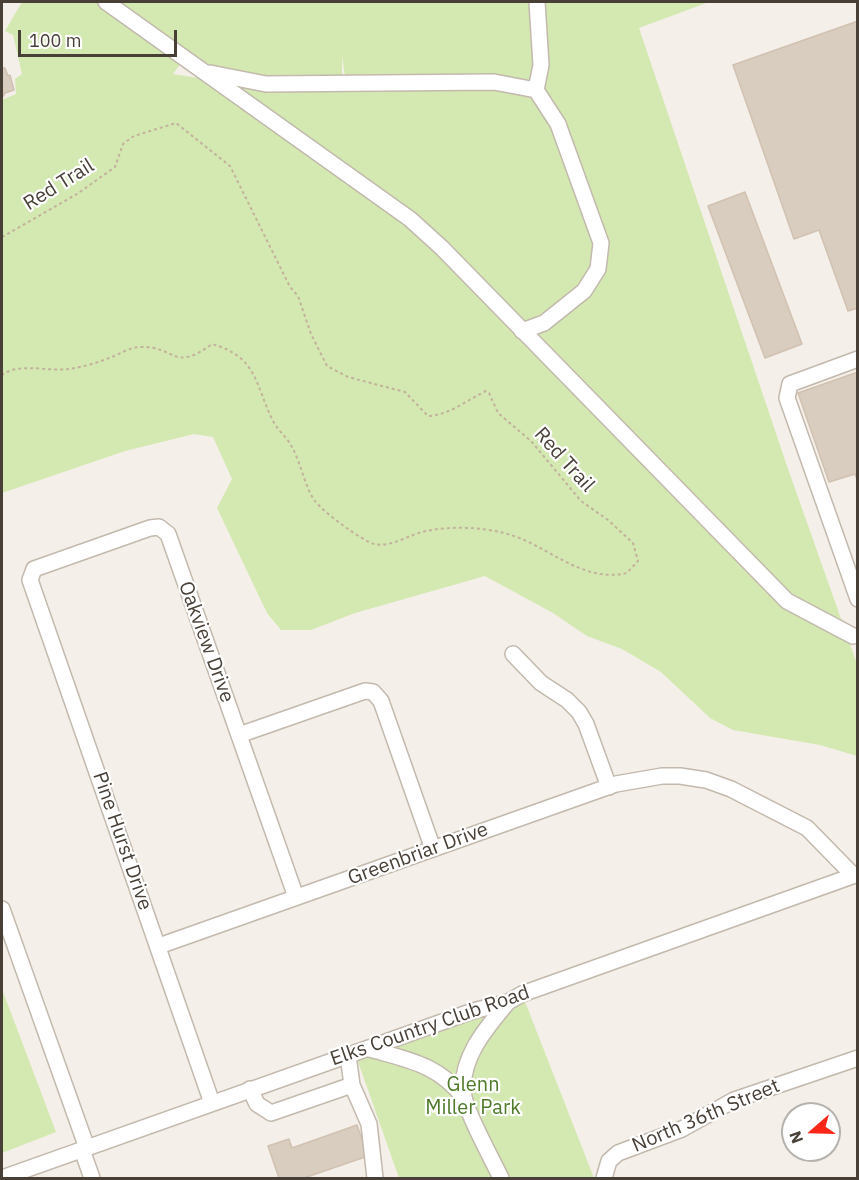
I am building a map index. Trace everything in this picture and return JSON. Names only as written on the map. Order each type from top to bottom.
[{"type":"street","points":[[106,2],[410,219],[787,601],[853,636]]},
{"type":"street","points":[[522,331],[544,323],[584,291],[598,269],[601,243],[558,124],[536,90],[541,65],[537,2]]},
{"type":"street","points":[[204,72],[266,84],[494,82],[536,90]]},
{"type":"street","points":[[858,359],[790,384],[787,398],[858,599]]},
{"type":"street","name":"Oakview Drive","points":[[30,580],[37,567],[150,528],[165,530],[296,897]]},
{"type":"street","name":"Pine Hurst Drive","points":[[30,580],[212,1103]]},
{"type":"street","points":[[513,654],[541,683],[567,700],[579,712],[586,724],[609,787]]},
{"type":"street","points":[[239,735],[365,692],[376,693],[433,849]]},
{"type":"street","name":"Greenbriar Drive","points":[[159,946],[609,787],[645,778],[680,776],[706,780],[795,820],[820,839],[855,874]]},
{"type":"street","name":"Elks Country Club Road","points":[[2,1179],[472,1011],[508,1002],[522,994],[855,874]]},
{"type":"street","points":[[2,909],[85,1149],[92,1179]]},
{"type":"street","points":[[464,1098],[465,1072],[472,1052],[488,1025],[508,1002]]},
{"type":"street","points":[[370,1049],[438,1071],[451,1080],[464,1098],[501,1179]]},
{"type":"street","points":[[348,1056],[352,1085],[369,1124],[375,1179]]},
{"type":"street","name":"North 36th Street","points":[[604,1179],[609,1161],[618,1153],[682,1129],[734,1100],[858,1058]]},
{"type":"street","points":[[250,1089],[257,1104],[271,1113],[352,1085]]},
{"type":"path","name":"Red Trail","points":[[2,237],[77,194],[115,167],[123,144],[134,136],[176,123],[230,166],[290,287],[298,296],[311,334],[327,366],[348,377],[405,392],[428,416],[444,413],[473,395],[486,391],[498,413],[531,441],[581,501],[608,520],[633,543],[638,561],[627,573],[594,575],[514,536],[486,530],[426,531],[379,544],[364,539],[336,521],[315,502],[295,453],[272,420],[257,379],[245,361],[223,347],[212,344],[193,357],[185,359],[140,346],[103,361],[70,369],[20,368],[2,375]]},
{"type":"green space","points":[[22,2],[709,2],[639,28],[787,466],[857,664],[857,756],[820,745],[733,730],[710,718],[661,672],[622,649],[587,636],[553,613],[485,576],[355,613],[311,630],[281,630],[267,613],[217,508],[232,479],[213,437],[194,434],[125,451],[2,493],[2,100],[16,94],[15,79],[22,74],[13,35],[5,31]],"holes":[[[187,55],[226,70],[263,77],[342,79],[342,56],[347,90],[240,85],[173,74]]]},
{"type":"green space","points":[[2,989],[56,1132],[2,1153]]},
{"type":"green space","name":"Glenn Miller Park","points":[[522,994],[594,1178],[399,1178],[355,1053]]},
{"type":"building","points":[[858,21],[858,308],[848,311],[819,230],[794,239],[733,65]]},
{"type":"building","points":[[2,68],[5,68],[8,76],[10,75],[14,90],[5,93],[2,98]]},
{"type":"building","points":[[745,192],[802,344],[765,358],[708,206]]},
{"type":"building","points":[[858,372],[858,482],[855,474],[829,482],[798,393]]},
{"type":"building","points":[[357,1125],[368,1156],[304,1178],[279,1178],[268,1146],[289,1139],[292,1148]]}]
